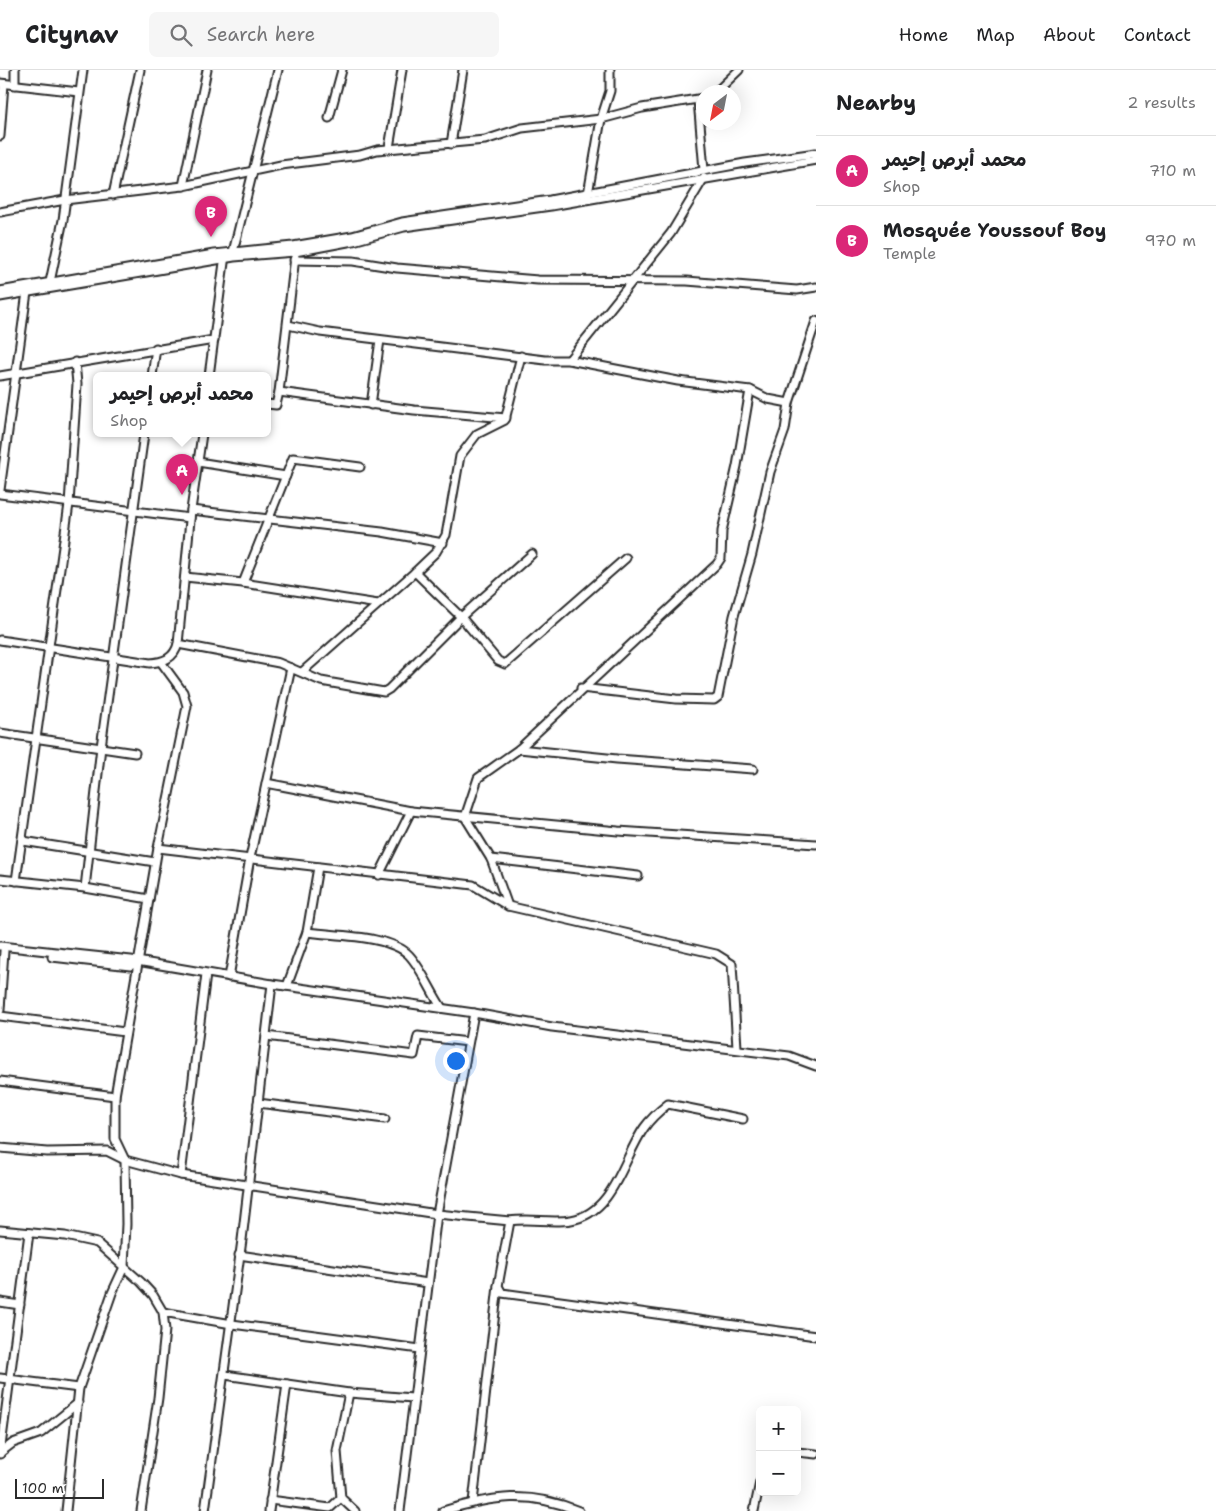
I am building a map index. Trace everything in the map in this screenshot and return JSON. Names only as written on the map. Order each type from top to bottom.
[{"type":"street","points":[[15,70],[15,85]]},
{"type":"street","points":[[50,282],[63,220],[83,70]]},
{"type":"street","points":[[113,195],[140,70]]},
{"type":"street","points":[[183,186],[207,70]]},
{"type":"street","points":[[210,372],[228,255],[278,70]]},
{"type":"street","points":[[329,118],[342,70]]},
{"type":"street","points":[[389,148],[402,70]]},
{"type":"street","points":[[451,144],[463,70]]},
{"type":"street","points":[[588,194],[601,119],[610,90],[610,70]]},
{"type":"street","points":[[723,85],[739,70]]},
{"type":"street","points":[[0,136],[2,84],[79,92]]},
{"type":"street","points":[[0,212],[65,200],[183,186],[252,171],[360,155],[389,148],[485,140],[522,128],[601,119],[642,108],[696,99]]},
{"type":"street","points":[[569,360],[671,233],[704,174],[702,130]]},
{"type":"street","points":[[0,291],[293,246],[352,236],[402,222],[588,194],[816,153]]},
{"type":"street","points":[[295,256],[404,227],[550,206],[704,174],[816,160]]},
{"type":"street","points":[[0,297],[228,255],[295,256],[353,261],[397,268],[450,271],[507,279],[687,281],[797,290],[816,287]]},
{"type":"street","points":[[271,404],[276,405],[279,392],[295,256]]},
{"type":"street","points":[[0,490],[27,292]]},
{"type":"street","points":[[582,688],[676,699],[714,700],[718,698],[734,616],[752,554],[770,472],[785,430],[789,403],[816,321]]},
{"type":"street","points":[[288,325],[380,340],[545,360],[569,360],[678,381],[750,390],[768,399],[789,403]]},
{"type":"street","points":[[0,376],[156,348],[214,340]]},
{"type":"street","points":[[372,405],[380,340]]},
{"type":"street","points":[[153,372],[156,348]]},
{"type":"street","points":[[302,672],[415,572],[443,543],[460,456],[477,434],[502,423],[506,418],[521,356]]},
{"type":"street","points":[[16,880],[50,648],[68,504],[76,362]]},
{"type":"street","points":[[465,817],[478,778],[519,749],[582,688],[717,564],[721,558],[722,531],[737,466],[750,390]]},
{"type":"street","points":[[279,392],[372,405],[506,418]]},
{"type":"street","points":[[85,888],[101,747],[144,437]]},
{"type":"street","points":[[0,640],[113,658],[161,662],[168,659],[176,650],[178,644],[191,514],[202,437]]},
{"type":"street","points":[[243,583],[293,458],[360,467]]},
{"type":"street","points":[[198,462],[286,476]]},
{"type":"street","points":[[0,494],[134,512],[268,520],[382,532],[443,543]]},
{"type":"street","points":[[178,644],[252,657],[291,668],[320,681],[380,693],[386,691],[461,617],[532,554]]},
{"type":"street","points":[[415,572],[461,617],[498,661],[505,664],[509,663],[626,558]]},
{"type":"street","points":[[185,577],[243,583],[378,604]]},
{"type":"street","points":[[66,1511],[79,1388],[105,1311],[124,1267],[126,1224],[125,1160],[115,1139],[115,1096],[155,862],[187,706],[183,692],[161,662]]},
{"type":"street","points":[[228,977],[250,858],[291,668]]},
{"type":"street","points":[[0,733],[101,747],[135,754]]},
{"type":"street","points":[[519,749],[753,769]]},
{"type":"street","points":[[266,783],[411,811],[465,817],[618,831],[816,844]]},
{"type":"street","points":[[379,875],[411,811]]},
{"type":"street","points":[[465,817],[491,859],[508,906]]},
{"type":"street","points":[[23,841],[155,862]]},
{"type":"street","points":[[158,848],[473,886],[508,906],[716,954],[732,964],[738,1048]]},
{"type":"street","points":[[491,859],[638,876]]},
{"type":"street","points":[[287,986],[307,932],[318,867]]},
{"type":"street","points":[[0,879],[85,888],[149,899]]},
{"type":"street","points":[[307,932],[382,942],[399,947],[410,956],[442,1008]]},
{"type":"street","points":[[0,1010],[1,949],[131,960],[138,963],[206,974],[442,1008],[552,1027],[738,1048],[789,1056],[816,1066]]},
{"type":"street","points":[[181,1175],[206,974]]},
{"type":"street","points":[[205,1511],[232,1324],[272,984]]},
{"type":"street","points":[[400,1511],[437,1214],[474,1013]]},
{"type":"street","points":[[0,1016],[125,1032]]},
{"type":"street","points":[[266,1036],[414,1055],[418,1036],[468,1042]]},
{"type":"street","points":[[0,1080],[115,1096]]},
{"type":"street","points":[[258,1103],[385,1119]]},
{"type":"street","points":[[0,1148],[47,1152],[107,1151],[125,1160],[181,1175],[437,1214],[510,1221],[527,1218],[570,1220],[587,1215],[613,1189],[643,1129],[652,1117],[668,1104],[743,1119]]},
{"type":"street","points":[[472,1502],[498,1286],[510,1221]]},
{"type":"street","points":[[0,1230],[88,1239],[105,1248],[153,1295],[163,1312],[165,1330],[158,1398],[141,1511]]},
{"type":"street","points":[[0,1453],[29,1233]]},
{"type":"street","points":[[240,1255],[428,1283]]},
{"type":"street","points":[[498,1286],[502,1294],[816,1336]]},
{"type":"street","points":[[0,1302],[20,1305]]},
{"type":"street","points":[[163,1312],[232,1324],[420,1349]]},
{"type":"street","points":[[224,1375],[349,1393],[413,1398]]},
{"type":"street","points":[[0,1378],[79,1388]]},
{"type":"street","points":[[269,1511],[287,1384]]},
{"type":"street","points":[[349,1393],[337,1452],[341,1498],[355,1511]]},
{"type":"street","points":[[0,1453],[14,1443],[41,1433],[78,1403]]},
{"type":"street","points":[[801,1452],[816,1454]]},
{"type":"street","points":[[444,1511],[472,1502],[519,1496],[562,1504],[579,1511]]},
{"type":"street","points":[[754,1511],[757,1496]]},
{"type":"street","points":[[270,1500],[330,1508],[341,1498]]},
{"type":"place","name":"Mosquée Youssouf Boy","points":[[211,237]]},
{"type":"place","name":"محمد أبرص إحيمر","points":[[182,495]]}]
